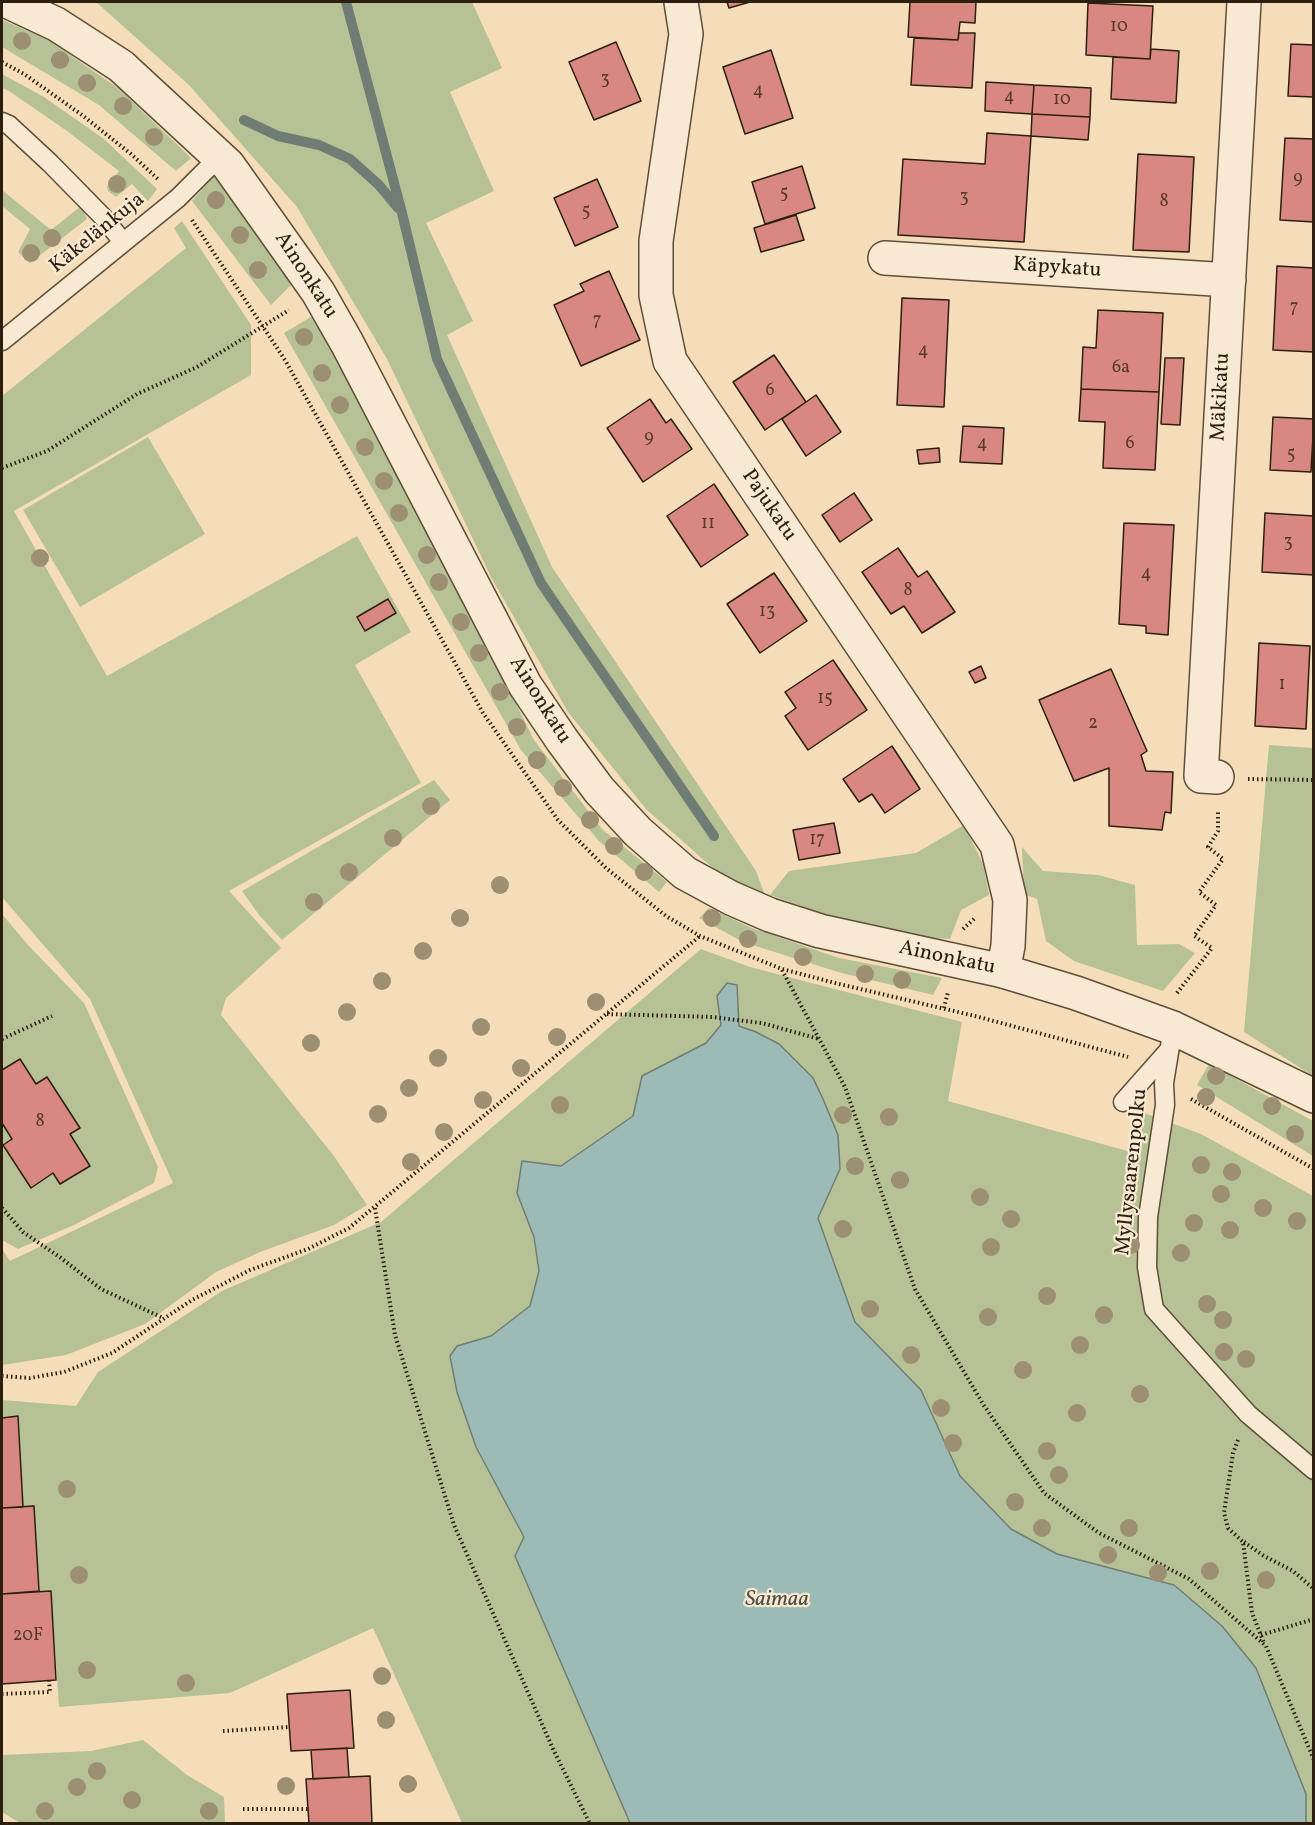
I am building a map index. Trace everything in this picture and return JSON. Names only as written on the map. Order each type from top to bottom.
[{"type":"street","name":"Ainonkatu","points":[[9,2],[56,24],[121,66],[228,165],[318,292],[347,343],[525,685],[599,790],[638,832],[685,873],[731,898],[770,915],[820,931],[1003,971],[1076,993],[1171,1039],[1314,1096]]},
{"type":"street","name":"Pajukatu","points":[[681,2],[686,34],[656,241],[656,295],[670,361],[997,845],[1010,900],[1008,946],[1003,971]]},
{"type":"street","name":"Mäkikatu","points":[[1217,777],[1201,776],[1244,2]]},
{"type":"street","name":"Käpykatu","points":[[885,258],[1228,280]]},
{"type":"lane","points":[[2,122],[9,125],[50,163],[103,217],[123,242]]},
{"type":"lane","name":"Käkelänkuja","points":[[2,341],[178,198],[219,157]]},
{"type":"lane","points":[[1123,1102],[1153,1068],[1171,1039]]},
{"type":"lane","name":"Myllysaarenpolku","points":[[1171,1039],[1164,1083],[1165,1105],[1148,1217],[1147,1267],[1154,1309],[1248,1414],[1314,1470]]},
{"type":"path","points":[[2,62],[24,74],[82,115],[131,153],[178,198],[285,360],[483,714],[558,820],[606,868],[666,916],[700,936],[782,969],[975,1016],[1130,1058],[1153,1068]]},
{"type":"path","points":[[2,468],[47,451],[137,394],[197,367],[318,292]]},
{"type":"path","points":[[1186,984],[1212,948],[1194,936],[1216,905],[1199,892],[1223,859],[1208,847],[1218,831]]},
{"type":"path","points":[[2,1377],[30,1378],[64,1372],[112,1353],[192,1300],[250,1270],[308,1249],[349,1228],[700,936]]},
{"type":"path","points":[[782,969],[845,1087],[915,1289],[983,1404],[1044,1493],[1099,1533],[1189,1579],[1266,1646]]},
{"type":"path","points":[[607,1014],[712,1017],[762,1023],[820,1040]]},
{"type":"path","points":[[2,1039],[52,1016]]},
{"type":"path","points":[[1164,1083],[1314,1169]]},
{"type":"path","points":[[375,1207],[395,1335],[454,1525],[553,1749],[590,1824]]},
{"type":"path","points":[[2,1208],[23,1232],[101,1289],[164,1319]]},
{"type":"path","points":[[1248,1414],[1233,1453],[1224,1513],[1228,1528],[1243,1542],[1293,1571],[1314,1589]]},
{"type":"path","points":[[1243,1542],[1252,1613],[1314,1760]]},
{"type":"path","points":[[1261,1635],[1314,1619]]},
{"type":"path","points":[[2,1694],[50,1692],[49,1680]]},
{"type":"path","points":[[223,1731],[289,1727]]},
{"type":"path","points":[[243,1809],[308,1809]]},
{"type":"green space","points":[[96,2],[472,2],[502,68],[450,92],[494,191],[426,223],[473,321],[447,335],[552,567],[756,871],[766,898],[714,869],[646,809],[568,712],[491,577],[387,359],[297,207],[189,85]]},
{"type":"green space","points":[[2,20],[45,38],[118,88],[191,158],[176,171],[99,105],[2,47]]},
{"type":"green space","points":[[2,74],[44,97],[104,139],[157,189],[148,201],[132,184],[116,197],[108,191],[107,187],[119,171],[67,131],[2,88]]},
{"type":"green space","points":[[215,175],[292,284],[271,305],[192,201]]},
{"type":"green space","points":[[2,190],[51,230],[81,206],[87,219],[30,263],[18,252],[30,229],[2,206]]},
{"type":"green space","points":[[182,221],[251,325],[251,375],[14,511],[107,676],[357,536],[411,632],[355,665],[421,783],[229,891],[281,948],[226,998],[221,1015],[334,1156],[367,1205],[334,1225],[260,1252],[216,1272],[145,1324],[66,1355],[2,1365],[2,1249],[10,1261],[173,1183],[90,999],[2,897],[2,396],[186,248],[174,228]]},
{"type":"green space","points":[[314,315],[418,507],[534,740],[602,829],[667,882],[659,892],[598,840],[521,750],[284,333]]},
{"type":"green space","points":[[148,437],[205,534],[80,607],[23,510]]},
{"type":"green space","points":[[1269,745],[1313,748],[1313,1076],[1244,1032]]},
{"type":"green space","points":[[434,780],[450,800],[282,940],[259,915],[242,891]]},
{"type":"green space","points":[[964,825],[983,864],[989,895],[961,910],[950,939],[929,938],[838,919],[770,895],[789,871],[916,853]]},
{"type":"green space","points":[[1022,847],[1043,871],[1098,875],[1135,885],[1137,945],[1179,944],[1195,953],[1163,991],[1074,961],[1046,941],[1037,899],[1024,894]]},
{"type":"green space","points":[[709,908],[752,928],[839,958],[942,978],[933,995],[838,972],[743,942],[699,918]]},
{"type":"green space","points":[[2,914],[28,945],[84,1003],[158,1167],[154,1183],[74,1225],[18,1249],[2,1240]]},
{"type":"green space","points":[[701,949],[750,967],[962,1022],[948,1101],[1131,1152],[1144,1113],[1201,1134],[1313,1196],[1313,1823],[1306,1823],[1306,1794],[1174,1585],[1057,1554],[1011,1529],[960,1476],[921,1390],[855,1322],[818,1217],[840,1169],[756,1032],[739,1027],[737,985],[717,996],[721,1025],[706,1043],[643,1076],[633,1116],[561,1166],[517,1193],[534,1237],[539,1271],[530,1306],[491,1336],[457,1346],[450,1356],[457,1392],[476,1447],[524,1537],[515,1557],[630,1823],[462,1823],[373,1628],[230,1693],[59,1707],[51,1591],[39,1591],[34,1506],[23,1507],[18,1417],[2,1418],[2,1400],[76,1406],[98,1372],[222,1291],[381,1222]]},
{"type":"green space","points":[[1209,1064],[1313,1121],[1313,1156],[1197,1085]]},
{"type":"green space","points":[[143,1740],[187,1775],[224,1797],[225,1823],[20,1823],[2,1812],[2,1755],[91,1751]]},
{"type":"water","name":"Saimaa","points":[[727,983],[737,985],[739,1026],[779,1044],[813,1078],[823,1099],[838,1135],[840,1169],[818,1218],[855,1322],[921,1390],[960,1476],[1011,1529],[1057,1554],[1174,1585],[1222,1626],[1256,1668],[1306,1794],[1306,1823],[630,1823],[515,1556],[524,1537],[476,1447],[457,1392],[450,1356],[457,1346],[491,1336],[530,1306],[539,1271],[534,1237],[517,1193],[522,1161],[561,1166],[633,1116],[642,1076],[706,1043],[721,1025],[717,996]]},
{"type":"building","points":[[727,2],[750,2],[729,8]]},
{"type":"building","points":[[910,2],[976,2],[975,23],[960,22],[958,40],[908,37]]},
{"type":"building","points":[[1088,3],[1153,6],[1150,59],[1086,55]]},
{"type":"building","points":[[959,33],[975,33],[972,88],[911,85],[914,38],[958,40]]},
{"type":"building","points":[[616,42],[641,101],[594,120],[569,62]]},
{"type":"building","points":[[1291,44],[1314,45],[1314,97],[1288,96]]},
{"type":"building","points":[[1151,49],[1179,51],[1176,103],[1111,99],[1113,57],[1150,59]]},
{"type":"building","points":[[771,50],[793,118],[745,134],[723,67]]},
{"type":"building","points":[[986,82],[1034,85],[1032,114],[985,111]]},
{"type":"building","points":[[1034,85],[1091,88],[1090,117],[1032,114]]},
{"type":"building","points":[[1032,114],[1090,117],[1088,140],[1031,136]]},
{"type":"building","points":[[987,133],[1031,136],[1024,242],[898,235],[903,159],[985,164]]},
{"type":"building","points":[[1285,138],[1314,139],[1314,222],[1280,220]]},
{"type":"building","points":[[1138,154],[1194,157],[1189,252],[1133,250]]},
{"type":"building","points":[[802,166],[815,208],[765,224],[752,182]]},
{"type":"building","points":[[597,179],[618,227],[575,246],[554,198]]},
{"type":"building","points":[[796,215],[804,240],[761,252],[754,228]]},
{"type":"building","points":[[1277,266],[1314,268],[1314,352],[1273,350]]},
{"type":"building","points":[[609,271],[640,340],[581,366],[554,305],[584,291],[580,284]]},
{"type":"building","points":[[902,298],[949,300],[944,407],[897,405]]},
{"type":"building","points":[[1098,310],[1163,313],[1159,392],[1081,389],[1083,347],[1096,348]]},
{"type":"building","points":[[774,355],[806,402],[765,430],[733,382]]},
{"type":"building","points":[[1165,358],[1184,358],[1180,425],[1161,424]]},
{"type":"building","points":[[1081,389],[1159,392],[1155,470],[1103,468],[1105,422],[1079,421]]},
{"type":"building","points":[[816,395],[841,432],[806,456],[782,419]]},
{"type":"building","points":[[650,399],[666,423],[671,419],[692,449],[643,482],[607,428]]},
{"type":"building","points":[[1273,417],[1314,419],[1311,472],[1270,470]]},
{"type":"building","points":[[963,426],[1004,428],[1002,464],[960,462]]},
{"type":"building","points":[[939,448],[940,462],[919,464],[917,450]]},
{"type":"building","points":[[714,484],[748,535],[701,567],[667,516]]},
{"type":"building","points":[[854,493],[872,520],[840,542],[822,515]]},
{"type":"building","points":[[1265,513],[1314,516],[1314,575],[1262,572]]},
{"type":"building","points":[[1124,523],[1174,525],[1168,635],[1146,633],[1146,626],[1119,624]]},
{"type":"building","points":[[898,548],[918,577],[927,571],[955,612],[922,633],[904,606],[891,614],[862,572]]},
{"type":"building","points":[[774,573],[807,621],[760,653],[727,604]]},
{"type":"building","points":[[388,599],[396,613],[365,631],[357,617]]},
{"type":"building","points":[[1259,643],[1310,646],[1306,729],[1255,726]]},
{"type":"building","points":[[833,660],[867,710],[808,750],[785,716],[796,708],[785,692]]},
{"type":"building","points":[[981,666],[986,678],[975,683],[969,672]]},
{"type":"building","points":[[1111,669],[1147,751],[1141,755],[1146,771],[1173,772],[1171,813],[1165,812],[1162,830],[1109,826],[1109,768],[1074,781],[1039,700]]},
{"type":"building","points":[[892,746],[920,789],[885,813],[872,794],[859,802],[843,779]]},
{"type":"building","points":[[834,823],[840,853],[799,860],[793,830]]},
{"type":"building","points":[[20,1059],[36,1084],[47,1077],[80,1128],[70,1134],[90,1166],[60,1184],[53,1173],[31,1188],[3,1145],[12,1139],[2,1123],[2,1070]]},
{"type":"building","points":[[18,1416],[23,1507],[2,1508],[2,1418]]},
{"type":"building","points":[[34,1506],[39,1591],[2,1594],[2,1508]]},
{"type":"building","points":[[51,1591],[56,1680],[2,1684],[2,1594]]},
{"type":"building","points":[[350,1690],[354,1748],[291,1751],[287,1694]]},
{"type":"building","points":[[347,1748],[349,1777],[313,1779],[311,1750]]},
{"type":"building","points":[[370,1776],[372,1824],[309,1824],[306,1779]]},
{"type":"waterway","points":[[346,2],[402,213],[437,359],[541,583],[714,836]]},
{"type":"waterway","points":[[244,120],[278,136],[319,145],[350,159],[379,185],[398,208]]}]
